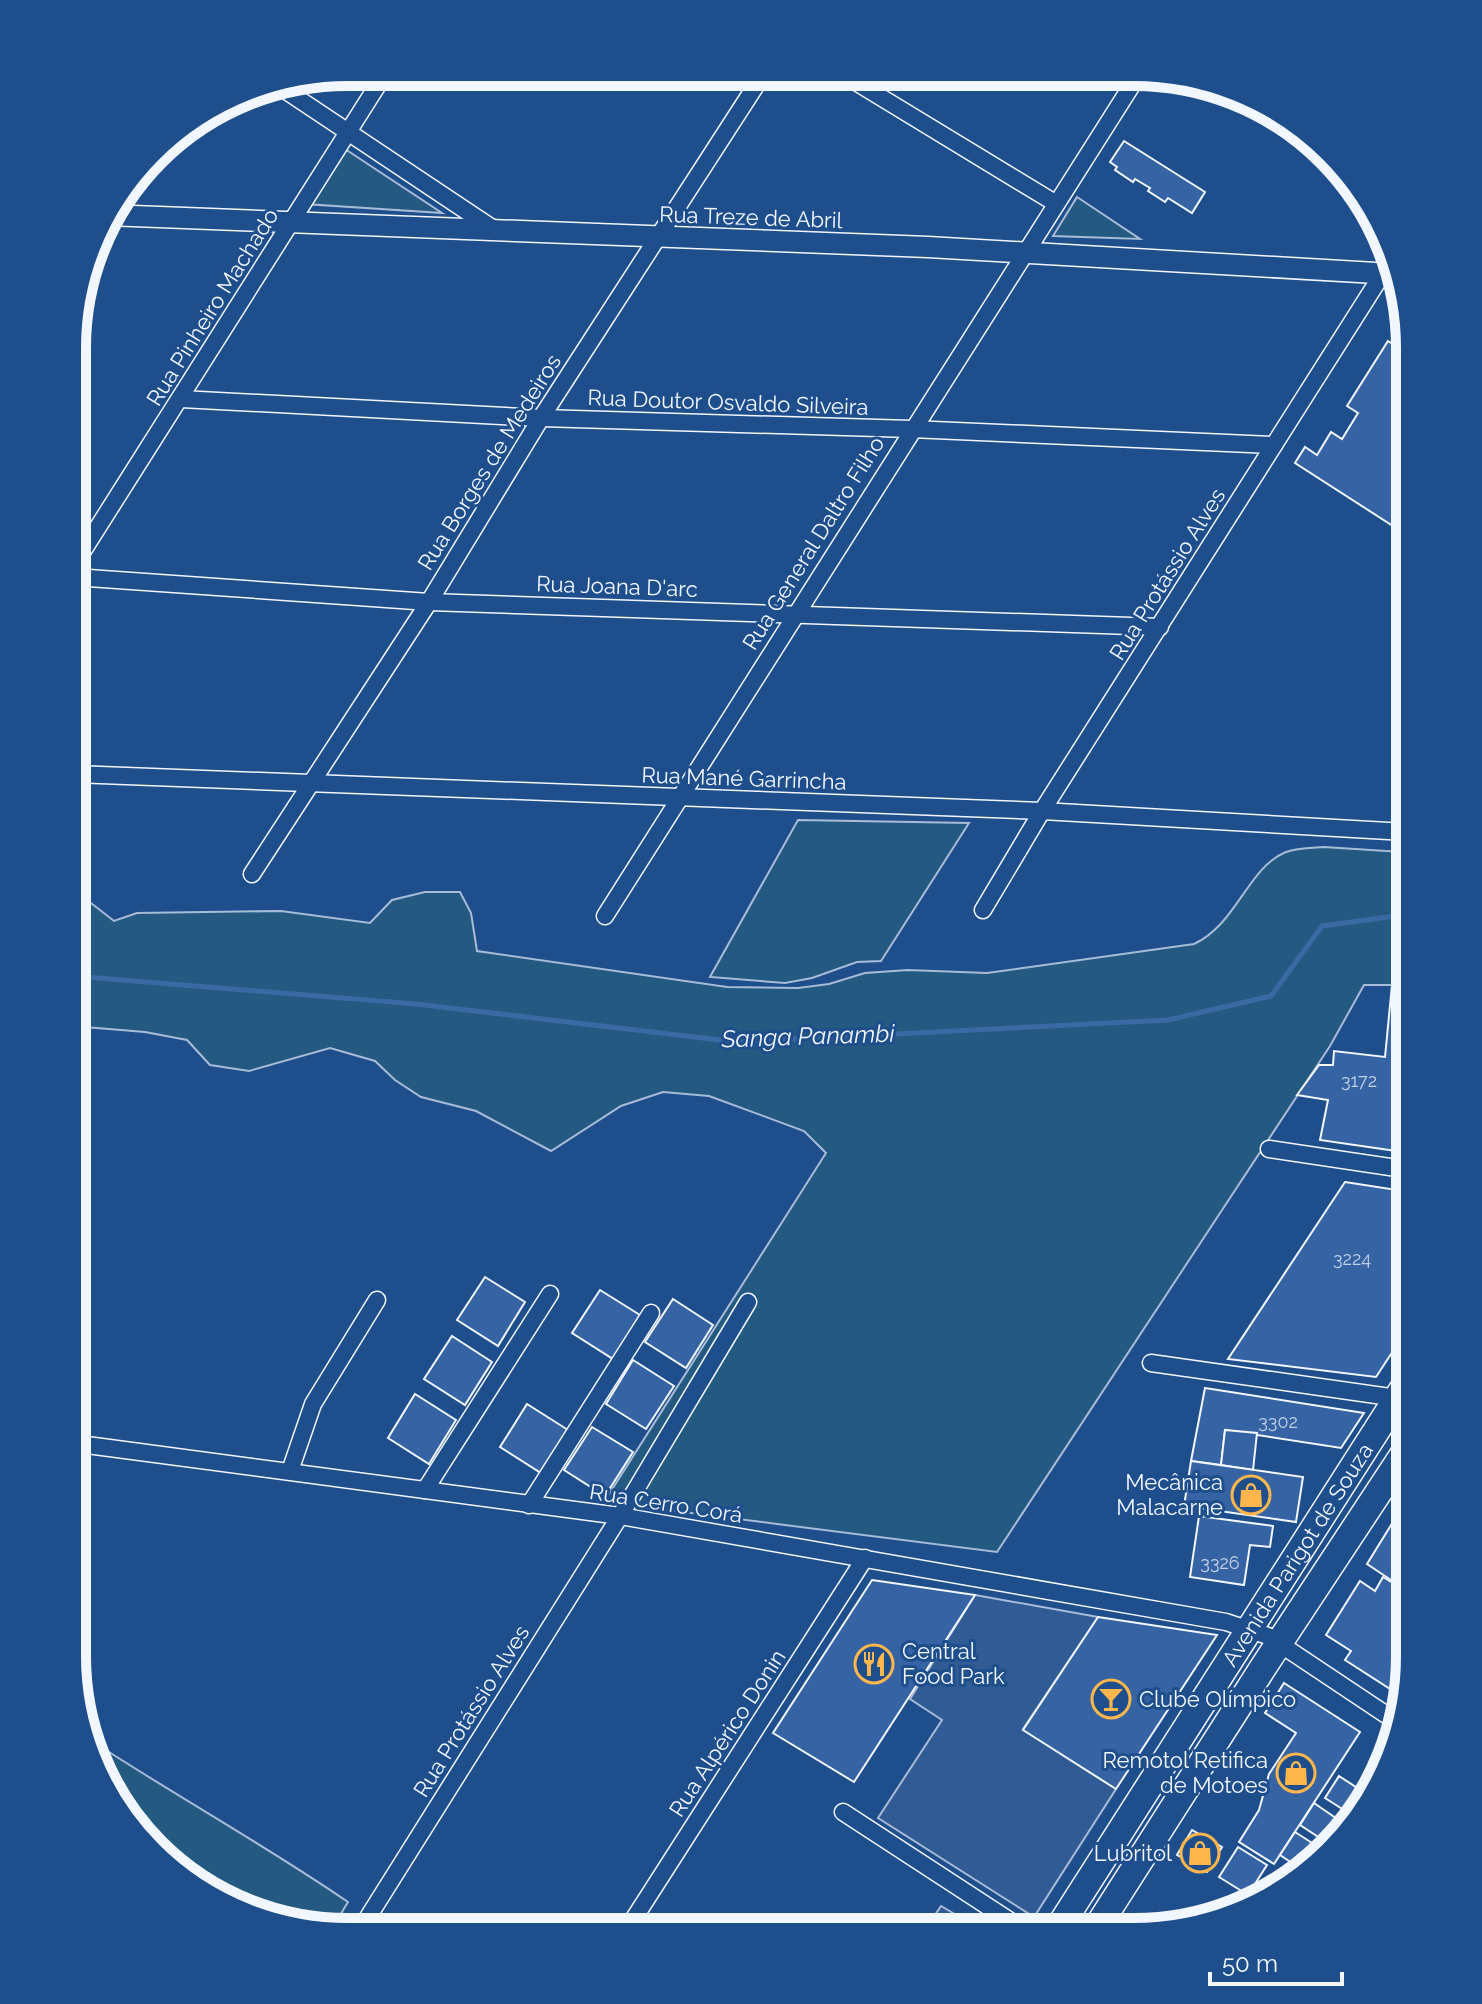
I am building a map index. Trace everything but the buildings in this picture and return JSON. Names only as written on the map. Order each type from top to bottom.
[{"type":"main road","name":"Avenida Parigot de Souza","points":[[1065,1918],[1395,1400]]},
{"type":"main road","name":"Avenida Parigot de Souza","points":[[1103,1918],[1395,1467]]},
{"type":"main road","points":[[1279,1644],[1271,1633],[1272,1614],[1320,1518]]},
{"type":"street","name":"Rua Borges de Medeiros","points":[[252,874],[429,602],[541,418],[755,86]]},
{"type":"street","points":[[863,86],[1055,203]]},
{"type":"street","name":"Rua General Daltro Filho","points":[[605,916],[1131,86]]},
{"type":"street","name":"Rua Pinheiro Machado","points":[[86,546],[377,87]]},
{"type":"street","points":[[290,93],[492,228]]},
{"type":"street","name":"Rua Treze de Abril","points":[[122,216],[290,224],[492,228],[1384,270]]},
{"type":"street","name":"Rua Protássio Alves","points":[[983,910],[1042,811],[1274,445],[1385,276]]},
{"type":"street","name":"Rua Doutor Osvaldo Silveira","points":[[181,399],[541,418],[911,429],[1274,445]]},
{"type":"street","name":"Rua Joana D'arc","points":[[86,578],[429,602],[1160,627]]},
{"type":"street","name":"Rua Mané Garrincha","points":[[86,775],[1042,811],[1396,831]]},
{"type":"street","points":[[1269,1149],[1395,1168]]},
{"type":"street","points":[[425,1490],[550,1294]]},
{"type":"street","points":[[290,1471],[313,1404],[377,1300]]},
{"type":"street","name":"Rua Protássio Alves","points":[[368,1918],[620,1516],[748,1302]]},
{"type":"street","points":[[529,1505],[651,1313]]},
{"type":"street","points":[[1151,1363],[1395,1387]]},
{"type":"street","name":"Rua Cerro Corá","points":[[86,1445],[620,1516],[1250,1628],[1388,1716]]},
{"type":"street","name":"Rua Alpérico Donin","points":[[634,1918],[865,1558]]},
{"type":"street","points":[[843,1812],[1006,1918]]},
{"type":"shaded area","points":[[342,147],[442,213],[305,204]]},
{"type":"shaded area","points":[[1077,197],[1140,239],[1053,236]]},
{"type":"shaded area","points":[[798,820],[969,823],[881,961],[857,962],[812,978],[785,983],[710,977]]},
{"type":"shaded area","points":[[1305,848],[1396,852],[1396,985],[1364,985],[1330,1046],[997,1552],[604,1502],[826,1153],[804,1131],[709,1096],[663,1092],[621,1106],[551,1151],[476,1111],[421,1097],[395,1080],[375,1061],[330,1048],[249,1071],[210,1065],[187,1040],[145,1032],[86,1027],[86,899],[114,921],[137,913],[281,911],[370,923],[392,900],[425,892],[460,892],[471,913],[477,951],[727,987],[798,988],[829,984],[865,973],[908,970],[987,973],[1194,944],[1221,923],[1273,859]]},
{"type":"shaded area","points":[[975,1595],[1098,1617],[1023,1729],[1116,1789],[1034,1917],[878,1818],[942,1720],[910,1699]]},
{"type":"shaded area","points":[[103,1748],[285,1861],[348,1902],[339,1917],[297,1913],[232,1891],[202,1874],[151,1829],[130,1802]]},
{"type":"shaded area","points":[[941,1906],[961,1918],[933,1918]]},
{"type":"waterway","name":"Sanga Panambi","points":[[86,977],[416,1004],[737,1042],[1168,1020],[1271,996],[1322,926],[1396,916]]},
{"type":"place","name":"Mecânica Malacarne","points":[[1251,1495]]},
{"type":"place","name":"Central Food Park","points":[[874,1664]]},
{"type":"place","name":"Clube Olímpico","points":[[1111,1699]]},
{"type":"place","name":"Remotol Retifica de Motoes","points":[[1296,1773]]},
{"type":"place","name":"Lubritol","points":[[1200,1853]]}]
